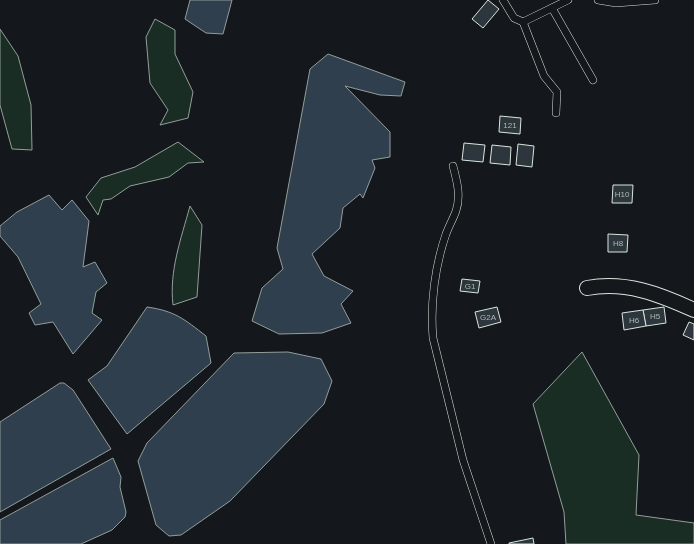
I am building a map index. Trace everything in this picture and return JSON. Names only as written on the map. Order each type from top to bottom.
[{"type":"street","points":[[587,288],[621,285],[653,292],[694,310]]},
{"type":"lane","points":[[503,0],[514,18],[523,22],[544,76],[557,92],[556,113]]},
{"type":"lane","points":[[523,22],[568,0]]},
{"type":"lane","points":[[598,0],[616,3],[655,0]]},
{"type":"lane","points":[[552,8],[593,80]]},
{"type":"lane","points":[[453,166],[459,193],[456,211],[446,234],[435,280],[433,338],[463,460],[492,544]]},
{"type":"green space","points":[[155,19],[175,30],[175,54],[193,92],[188,118],[160,125],[168,110],[150,83],[146,37]]},
{"type":"green space","points":[[0,29],[18,56],[31,105],[32,150],[12,149],[0,105]]},
{"type":"green space","points":[[178,142],[204,162],[188,163],[169,177],[130,186],[111,199],[103,200],[98,215],[86,197],[101,178],[135,167]]},
{"type":"green space","points":[[190,206],[202,225],[197,297],[173,305],[172,292],[174,267]]},
{"type":"green space","points":[[582,352],[639,455],[636,515],[694,523],[694,544],[566,544],[564,512],[533,404]]},
{"type":"water","points":[[190,0],[232,0],[223,34],[206,33],[185,19]]},
{"type":"water","points":[[328,54],[405,82],[401,96],[380,95],[345,86],[390,132],[390,157],[372,160],[375,168],[363,198],[360,194],[343,208],[340,228],[312,254],[324,276],[353,291],[341,304],[351,323],[322,333],[279,334],[252,321],[262,288],[283,269],[277,248],[310,69]]},
{"type":"water","points":[[49,195],[62,210],[72,200],[89,221],[83,267],[95,262],[107,283],[96,292],[92,313],[102,320],[73,354],[53,322],[35,325],[29,313],[41,304],[18,257],[0,236],[0,226],[17,212]]},
{"type":"water","points":[[147,307],[172,313],[206,336],[211,363],[127,434],[88,380],[107,366]]},
{"type":"water","points":[[288,352],[321,359],[332,381],[324,404],[230,501],[181,535],[169,536],[156,525],[138,461],[147,443],[234,353]]},
{"type":"water","points":[[60,383],[64,383],[73,390],[111,449],[0,512],[0,422]]},
{"type":"water","points":[[113,458],[121,477],[120,487],[126,512],[125,517],[112,530],[81,544],[0,544],[0,520]]},
{"type":"building","points":[[488,0],[499,9],[483,28],[472,19]]},
{"type":"building","points":[[500,116],[521,118],[520,134],[499,132]]},
{"type":"building","points":[[464,143],[485,145],[483,162],[462,160]]},
{"type":"building","points":[[518,144],[534,146],[532,167],[516,165]]},
{"type":"building","points":[[492,145],[511,147],[510,165],[490,163]]},
{"type":"building","points":[[613,185],[633,185],[632,203],[612,203]]},
{"type":"building","points":[[608,234],[628,235],[627,252],[608,252]]},
{"type":"building","points":[[462,279],[480,281],[478,293],[460,291]]},
{"type":"building","points":[[497,307],[501,322],[479,328],[475,312]]},
{"type":"building","points":[[664,307],[666,323],[646,326],[643,310]]},
{"type":"building","points":[[643,310],[646,326],[624,330],[622,313]]},
{"type":"building","points":[[689,322],[694,324],[694,340],[683,335]]},
{"type":"building","points":[[533,538],[534,544],[509,544],[509,543]]}]
